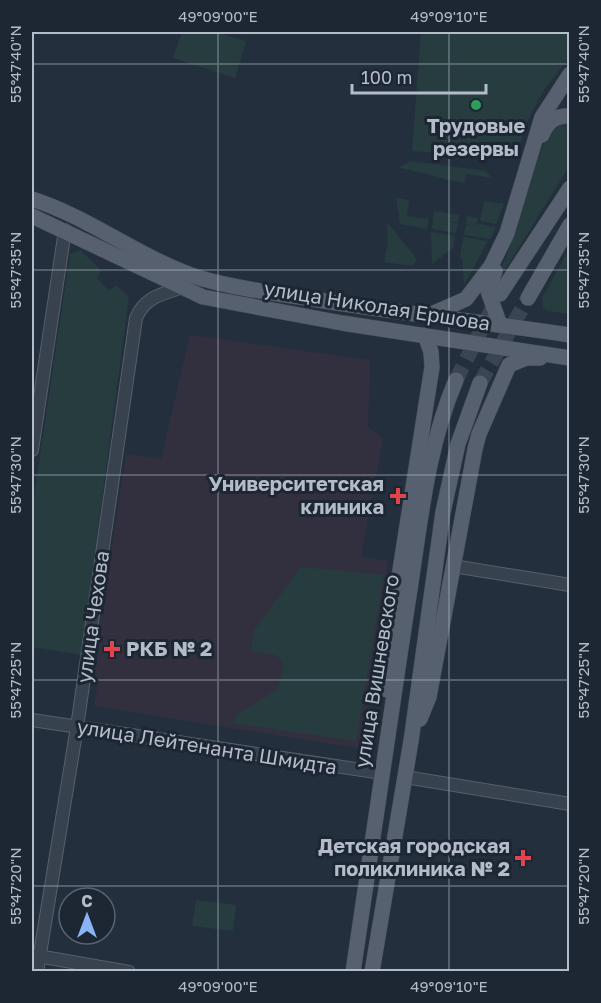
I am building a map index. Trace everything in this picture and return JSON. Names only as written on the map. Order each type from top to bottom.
[{"type":"main road","points":[[427,316],[465,299],[491,266],[507,233],[542,117],[570,74]]},
{"type":"main road","points":[[500,325],[490,300],[490,284],[512,235],[544,128],[555,117],[570,116]]},
{"type":"main road","points":[[500,294],[570,188]]},
{"type":"main road","name":"улица Николая Ершова","points":[[32,199],[84,220],[157,260],[202,278],[237,287],[380,310],[570,335]]},
{"type":"main road","name":"улица Николая Ершова","points":[[32,216],[65,230],[180,288],[230,304],[565,358]]},
{"type":"main road","points":[[528,298],[570,225]]},
{"type":"main road","points":[[390,721],[386,681],[392,621],[432,367],[431,352],[425,335]]},
{"type":"main road","points":[[411,741],[429,697],[479,434],[509,365],[526,358],[565,358]]},
{"type":"main road","name":"улица Вишневского","points":[[353,972],[427,477],[446,404],[456,380]]},
{"type":"main road","points":[[372,972],[411,741],[443,512],[458,444],[480,383]]},
{"type":"street","points":[[32,450],[65,230]]},
{"type":"street","name":"улица Чехова","points":[[37,972],[36,955],[77,727],[136,318],[141,306],[148,298],[180,288]]},
{"type":"street","points":[[453,566],[570,585]]},
{"type":"street","name":"улица Лейтенанта Шмидта","points":[[32,720],[382,773]]},
{"type":"street","points":[[405,777],[570,804]]},
{"type":"street","points":[[36,955],[129,972]]},
{"type":"shaded area","points":[[190,335],[370,360],[368,427],[383,438],[361,556],[388,561],[363,749],[94,706],[98,683],[91,682],[126,454],[161,459]]},
{"type":"green space","points":[[182,32],[215,32],[246,41],[235,78],[173,58]]},
{"type":"green space","name":"Трудовые резервы","points":[[421,32],[569,32],[569,58],[544,90],[528,120],[515,159],[412,151]]},
{"type":"green space","points":[[569,120],[569,167],[491,292],[506,257],[547,132]]},
{"type":"green space","points":[[410,161],[486,171],[492,178],[466,174],[465,183],[398,168]]},
{"type":"green space","points":[[396,198],[409,200],[407,216],[429,219],[427,229],[400,224]]},
{"type":"green space","points":[[484,201],[504,204],[496,224],[480,221]]},
{"type":"green space","points":[[434,211],[459,215],[458,223],[440,220],[458,224],[456,233],[432,229]]},
{"type":"green space","points":[[467,216],[478,218],[476,226],[479,224],[496,227],[490,239],[464,235],[466,225],[475,226],[466,224]]},
{"type":"green space","points":[[387,222],[417,259],[413,266],[384,262],[388,243]]},
{"type":"green space","points":[[431,232],[455,236],[453,248],[432,264]]},
{"type":"green space","points":[[463,237],[488,241],[464,285],[462,258],[460,258]]},
{"type":"green space","points":[[569,249],[569,314],[547,311],[543,307],[542,298]]},
{"type":"green space","points":[[80,250],[101,270],[97,278],[109,291],[116,285],[129,297],[81,655],[32,647],[32,509],[70,254]]},
{"type":"green space","points":[[301,567],[384,575],[356,741],[232,723],[238,714],[277,690],[284,664],[276,655],[251,651],[254,630]]},
{"type":"green space","points":[[196,900],[236,905],[233,931],[192,926]]},
{"type":"tunnel","points":[[456,380],[498,297]]},
{"type":"tunnel","points":[[480,383],[528,298]]},
{"type":"place","name":"Трудовые резервы","points":[[476,105]]},
{"type":"place","name":"Университетская клиника","points":[[398,496]]},
{"type":"place","name":"РКБ № 2","points":[[112,649]]},
{"type":"place","name":"Детская городская поликлиника № 2","points":[[523,858]]}]
